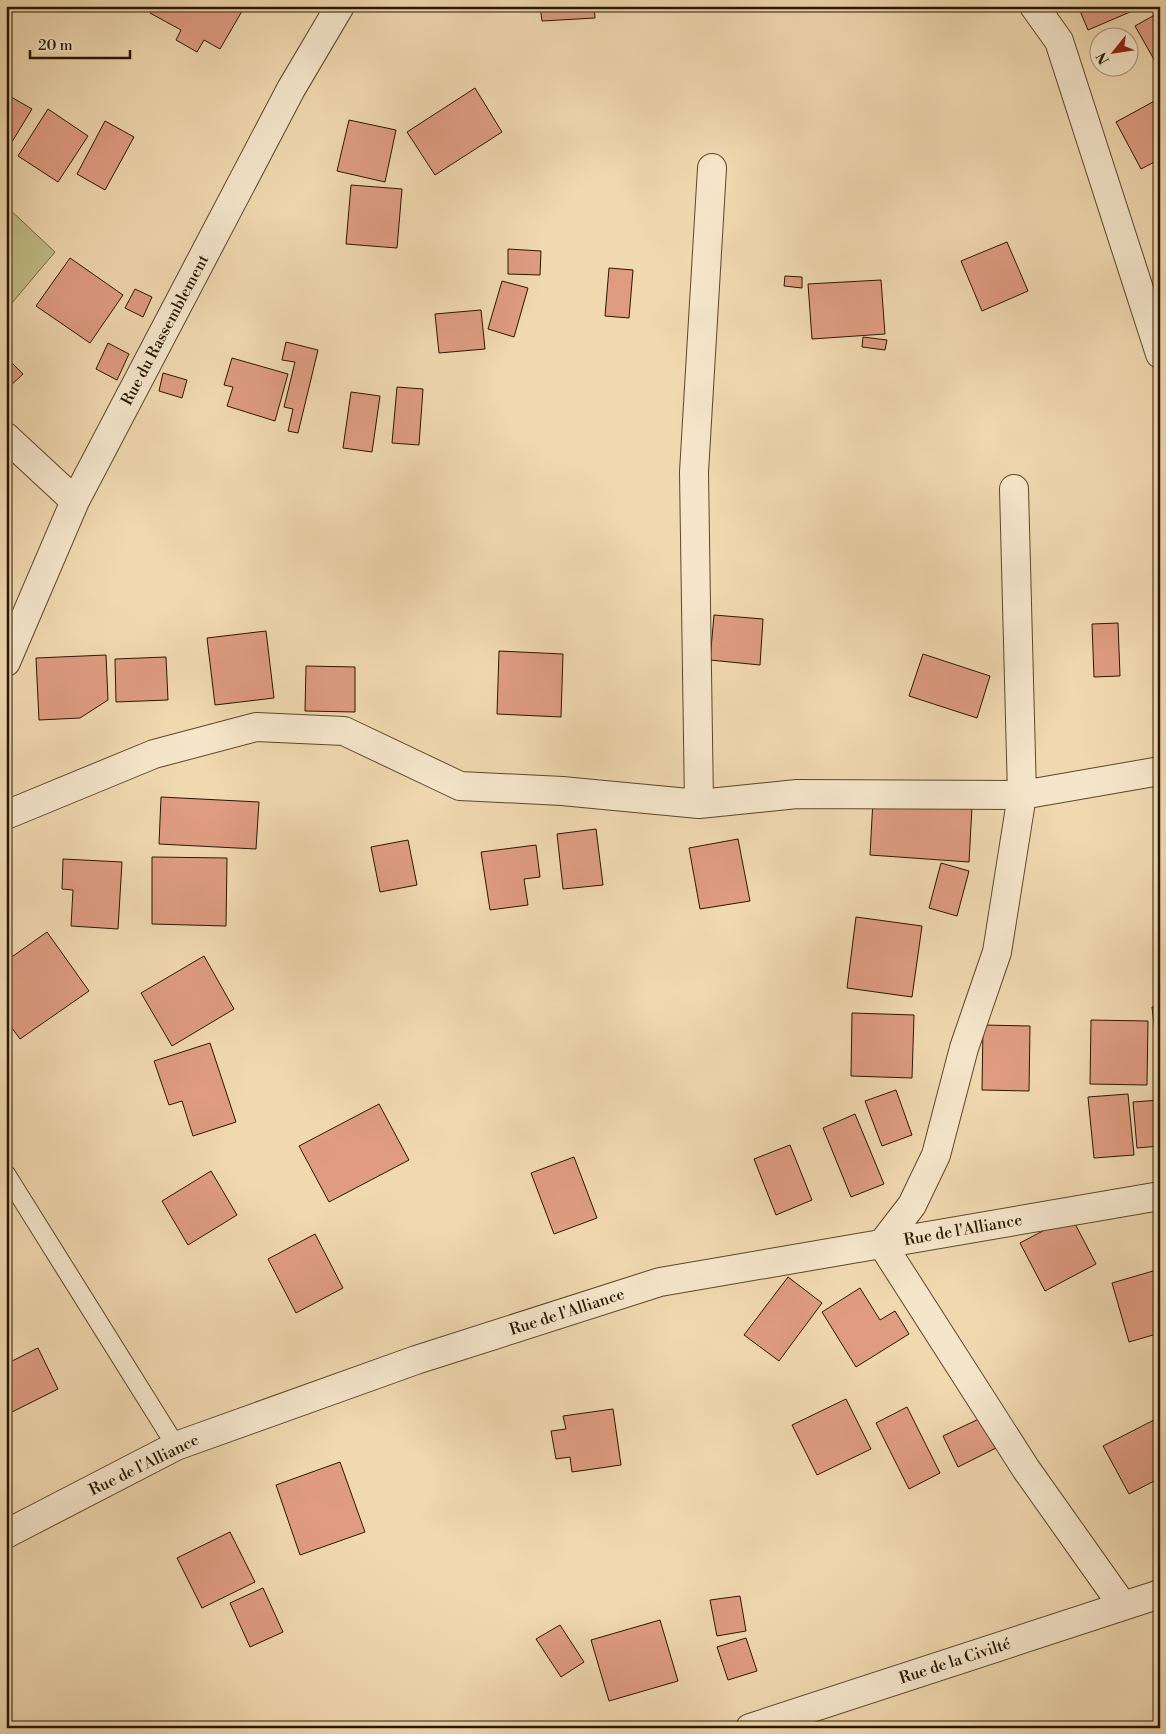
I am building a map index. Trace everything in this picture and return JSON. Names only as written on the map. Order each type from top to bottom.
[{"type":"street","name":"Rue du Rassemblement","points":[[6,662],[76,500],[291,89],[340,6]]},
{"type":"street","points":[[1034,6],[1059,42],[1160,354]]},
{"type":"street","points":[[699,804],[694,472],[712,168]]},
{"type":"street","points":[[6,437],[76,500]]},
{"type":"street","points":[[1014,489],[1022,796],[997,952],[964,1048],[936,1155],[912,1205],[882,1244],[1026,1469],[1123,1606]]},
{"type":"street","points":[[6,815],[154,754],[256,727],[344,730],[460,786],[562,792],[699,804],[797,794],[1022,796],[1160,771]]},
{"type":"street","name":"Rue de l'Alliance","points":[[6,1534],[176,1446],[416,1360],[660,1282],[1160,1196]]},
{"type":"street","name":"Rue de la Civilté","points":[[750,1728],[1160,1594]]},
{"type":"lane","points":[[6,1174],[176,1446]]},
{"type":"shaded area","points":[[6,206],[55,252],[6,310]]},
{"type":"building","points":[[154,6],[245,6],[220,49],[204,40],[197,52],[176,40],[181,30],[150,13]]},
{"type":"building","points":[[540,6],[594,6],[595,18],[542,21]]},
{"type":"building","points":[[1078,6],[1144,6],[1093,28],[1088,28],[1088,30]]},
{"type":"building","points":[[1160,12],[1160,70],[1138,31],[1138,28],[1135,26]]},
{"type":"building","points":[[475,88],[502,132],[435,175],[407,132]]},
{"type":"building","points":[[6,94],[32,109],[7,150],[6,149]]},
{"type":"building","points":[[1160,98],[1160,159],[1141,169],[1116,122]]},
{"type":"building","points":[[48,109],[88,136],[58,182],[18,156]]},
{"type":"building","points":[[349,120],[396,130],[385,182],[337,171]]},
{"type":"building","points":[[105,121],[134,137],[105,190],[77,174]]},
{"type":"building","points":[[351,185],[402,189],[397,248],[346,244]]},
{"type":"building","points":[[1007,242],[1028,291],[982,311],[961,261]]},
{"type":"building","points":[[508,249],[541,251],[540,275],[508,274]]},
{"type":"building","points":[[70,258],[123,295],[90,343],[36,306]]},
{"type":"building","points":[[609,268],[633,270],[629,318],[605,316]]},
{"type":"building","points":[[785,276],[802,277],[802,288],[784,286]]},
{"type":"building","points":[[881,280],[885,334],[812,339],[808,284]]},
{"type":"building","points":[[502,281],[528,288],[514,337],[488,329]]},
{"type":"building","points":[[135,289],[152,297],[143,317],[125,308]]},
{"type":"building","points":[[481,310],[485,349],[439,353],[435,314]]},
{"type":"building","points":[[863,337],[887,340],[885,350],[862,347]]},
{"type":"building","points":[[286,342],[318,350],[298,433],[288,431],[293,409],[284,407],[295,362],[282,360]]},
{"type":"building","points":[[108,343],[129,354],[117,380],[96,369]]},
{"type":"building","points":[[6,357],[23,374],[8,388],[6,386]]},
{"type":"building","points":[[232,358],[288,374],[275,421],[227,406],[233,387],[224,385]]},
{"type":"building","points":[[163,373],[187,380],[182,398],[159,391]]},
{"type":"building","points":[[397,387],[423,389],[419,445],[392,443]]},
{"type":"building","points":[[351,392],[380,396],[372,452],[343,448]]},
{"type":"building","points":[[714,615],[763,619],[760,665],[710,660]]},
{"type":"building","points":[[1118,623],[1120,676],[1094,677],[1092,624]]},
{"type":"building","points":[[266,631],[274,698],[215,705],[207,638]]},
{"type":"building","points":[[499,651],[563,654],[561,717],[497,714]]},
{"type":"building","points":[[923,654],[990,676],[977,718],[909,696]]},
{"type":"building","points":[[106,655],[108,700],[80,718],[39,720],[36,658]]},
{"type":"building","points":[[166,657],[168,700],[116,702],[115,659]]},
{"type":"building","points":[[306,666],[355,667],[355,712],[305,711]]},
{"type":"building","points":[[161,797],[259,802],[256,849],[159,844]]},
{"type":"building","points":[[873,800],[972,807],[969,862],[870,855]]},
{"type":"building","points":[[596,829],[603,885],[563,889],[557,834]]},
{"type":"building","points":[[738,839],[750,901],[700,909],[689,848]]},
{"type":"building","points":[[408,840],[417,885],[380,892],[371,847]]},
{"type":"building","points":[[536,845],[540,877],[524,879],[528,905],[490,910],[481,852]]},
{"type":"building","points":[[152,857],[227,858],[226,926],[152,924]]},
{"type":"building","points":[[63,859],[122,862],[118,929],[71,926],[73,890],[62,889]]},
{"type":"building","points":[[941,863],[969,871],[957,916],[929,908]]},
{"type":"building","points":[[856,917],[922,926],[912,997],[847,988]]},
{"type":"building","points":[[47,932],[89,991],[20,1039],[6,1020],[6,961]]},
{"type":"building","points":[[204,956],[234,1009],[172,1046],[141,993]]},
{"type":"building","points":[[1160,1006],[1160,1078],[1152,1007]]},
{"type":"building","points":[[852,1013],[914,1015],[912,1078],[851,1076]]},
{"type":"building","points":[[1091,1020],[1148,1021],[1147,1085],[1090,1084]]},
{"type":"building","points":[[983,1025],[1030,1026],[1029,1091],[982,1090]]},
{"type":"building","points":[[210,1043],[236,1122],[193,1136],[182,1101],[169,1105],[154,1061]]},
{"type":"building","points":[[896,1090],[912,1135],[882,1146],[865,1101]]},
{"type":"building","points":[[1128,1094],[1134,1155],[1094,1158],[1088,1097]]},
{"type":"building","points":[[1160,1100],[1160,1146],[1137,1148],[1133,1102]]},
{"type":"building","points":[[379,1104],[409,1160],[329,1202],[299,1146]]},
{"type":"building","points":[[855,1114],[884,1184],[851,1197],[823,1128]]},
{"type":"building","points":[[790,1145],[812,1200],[776,1215],[754,1159]]},
{"type":"building","points":[[574,1157],[597,1218],[554,1234],[531,1173]]},
{"type":"building","points":[[211,1171],[237,1215],[188,1245],[162,1201]]},
{"type":"building","points":[[1071,1216],[1096,1264],[1045,1291],[1020,1243]]},
{"type":"building","points":[[315,1234],[343,1288],[296,1313],[268,1259]]},
{"type":"building","points":[[1160,1269],[1160,1333],[1129,1342],[1112,1283]]},
{"type":"building","points":[[788,1277],[822,1303],[779,1361],[744,1335]]},
{"type":"building","points":[[860,1288],[880,1320],[895,1311],[909,1334],[856,1367],[822,1312]]},
{"type":"building","points":[[38,1348],[58,1389],[6,1415],[6,1364]]},
{"type":"building","points":[[846,1399],[871,1449],[817,1475],[792,1425]]},
{"type":"building","points":[[907,1407],[940,1473],[909,1489],[876,1423]]},
{"type":"building","points":[[613,1409],[621,1465],[572,1472],[570,1457],[556,1459],[551,1431],[566,1429],[563,1416]]},
{"type":"building","points":[[1160,1410],[1160,1423],[1154,1413]]},
{"type":"building","points":[[983,1417],[998,1447],[958,1467],[943,1436]]},
{"type":"building","points":[[1154,1420],[1160,1431],[1160,1478],[1129,1494],[1103,1446]]},
{"type":"building","points":[[340,1462],[365,1532],[300,1555],[276,1485]]},
{"type":"building","points":[[230,1532],[255,1582],[202,1608],[177,1558]]},
{"type":"building","points":[[263,1588],[283,1632],[250,1647],[230,1603]]},
{"type":"building","points":[[740,1596],[746,1631],[717,1636],[710,1600]]},
{"type":"building","points":[[660,1620],[678,1681],[609,1701],[591,1640]]},
{"type":"building","points":[[560,1625],[584,1662],[561,1677],[536,1639]]},
{"type":"building","points":[[746,1638],[757,1671],[728,1680],[717,1647]]}]
